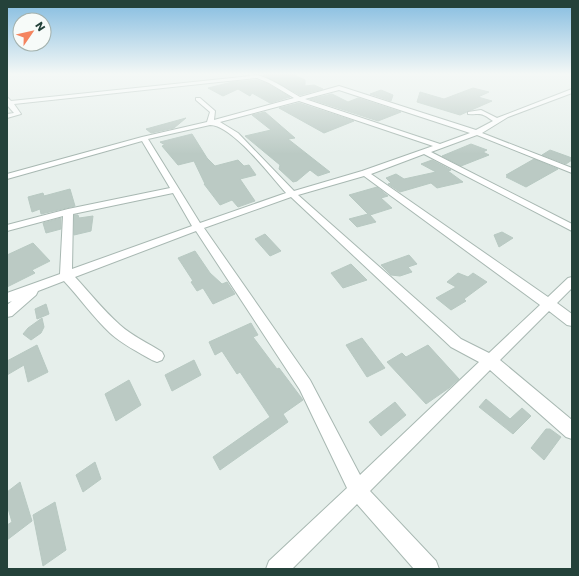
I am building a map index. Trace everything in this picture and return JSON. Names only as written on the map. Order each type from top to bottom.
[{"type":"street","points":[[7,116],[18,114],[8,101]]},
{"type":"street","points":[[199,101],[217,123],[227,124],[294,101]]},
{"type":"street","points":[[305,101],[440,146]]},
{"type":"street","points":[[378,101],[503,142],[572,171]]},
{"type":"street","points":[[388,101],[448,121],[455,118],[464,122]]},
{"type":"street","points":[[7,298],[198,227],[292,194],[365,173],[476,134],[509,114],[545,101]]},
{"type":"street","points":[[470,112],[475,110],[486,113],[497,121]]},
{"type":"street","points":[[7,177],[212,117]]},
{"type":"street","points":[[227,124],[292,194],[456,343],[490,361],[572,431]]},
{"type":"street","points":[[144,138],[198,227],[304,385],[358,491],[428,569]]},
{"type":"street","points":[[425,152],[572,228]]},
{"type":"street","points":[[365,173],[572,321]]},
{"type":"street","points":[[7,228],[68,212],[175,190]]},
{"type":"street","points":[[68,212],[66,276],[80,290],[89,303],[116,330],[157,356]]},
{"type":"street","points":[[277,569],[572,281]]},
{"type":"street","points":[[7,312],[39,286]]},
{"type":"building","points":[[266,101],[277,101],[270,103]]},
{"type":"building","points":[[316,101],[367,101],[401,112],[378,121]]},
{"type":"building","points":[[417,101],[492,101],[460,115]]},
{"type":"building","points":[[299,103],[354,121],[324,133],[279,108]]},
{"type":"building","points":[[265,112],[295,138],[288,139],[330,172],[318,176],[310,170],[297,181],[293,182],[279,169],[280,165],[245,136],[271,130],[252,115]]},
{"type":"building","points":[[186,118],[174,128],[151,133],[146,129]]},
{"type":"building","points":[[192,134],[207,158],[215,166],[238,160],[244,166],[249,165],[256,175],[240,179],[255,201],[238,207],[232,200],[220,205],[204,184],[194,161],[178,165],[162,146],[165,145],[160,142]]},
{"type":"building","points":[[471,144],[487,150],[483,152],[489,155],[461,166],[442,156]]},
{"type":"building","points":[[550,150],[572,158],[572,160],[566,164],[542,155]]},
{"type":"building","points":[[534,159],[558,169],[526,187],[506,177],[509,176],[506,175]]},
{"type":"building","points":[[432,160],[451,170],[448,171],[463,182],[437,188],[431,183],[400,192],[388,184],[391,183],[386,178],[396,174],[404,179],[436,172],[421,164]]},
{"type":"building","points":[[377,187],[388,196],[381,198],[392,208],[370,215],[376,222],[357,227],[349,219],[368,214],[349,195]]},
{"type":"building","points":[[70,189],[75,206],[41,214],[40,209],[32,212],[28,197],[43,193],[44,196]]},
{"type":"building","points":[[74,215],[78,215],[79,218],[93,216],[91,231],[74,235]]},
{"type":"building","points":[[61,218],[61,229],[46,233],[43,223]]},
{"type":"building","points":[[502,232],[513,238],[499,247],[494,235]]},
{"type":"building","points":[[265,234],[281,251],[270,256],[255,239]]},
{"type":"building","points":[[33,243],[50,261],[32,270],[35,273],[7,287],[7,255]]},
{"type":"building","points":[[195,251],[210,273],[222,284],[227,282],[235,294],[213,304],[203,288],[197,291],[191,282],[193,281],[178,258]]},
{"type":"building","points":[[409,255],[417,264],[408,267],[412,272],[400,276],[391,275],[381,265]]},
{"type":"building","points":[[351,264],[367,280],[343,288],[331,273]]},
{"type":"building","points":[[458,273],[468,277],[473,273],[487,282],[464,299],[466,301],[451,310],[436,298],[456,287],[447,282]]},
{"type":"building","points":[[46,304],[49,314],[37,319],[35,309]]},
{"type":"building","points":[[42,318],[44,327],[41,333],[31,340],[23,334],[28,328]]},
{"type":"building","points":[[251,323],[258,335],[253,337],[303,400],[283,414],[288,422],[220,470],[213,457],[270,417],[240,372],[237,374],[222,351],[215,355],[209,342]]},
{"type":"building","points":[[362,338],[385,368],[367,377],[346,345]]},
{"type":"building","points":[[37,345],[48,372],[28,382],[24,365],[7,375],[7,361]]},
{"type":"building","points":[[428,345],[459,379],[426,404],[387,362],[402,353],[406,357]]},
{"type":"building","points":[[194,360],[201,375],[172,391],[165,375]]},
{"type":"building","points":[[129,380],[141,405],[116,421],[105,394]]},
{"type":"building","points":[[486,399],[510,419],[522,408],[531,416],[513,434],[479,407]]},
{"type":"building","points":[[395,402],[406,415],[381,436],[369,422]]},
{"type":"building","points":[[546,429],[550,429],[561,437],[544,460],[531,448]]},
{"type":"building","points":[[95,462],[101,479],[83,492],[76,475]]},
{"type":"building","points":[[20,482],[32,521],[7,540],[7,525],[12,522],[7,505],[7,492]]},
{"type":"building","points":[[55,502],[66,550],[43,566],[33,515]]}]
